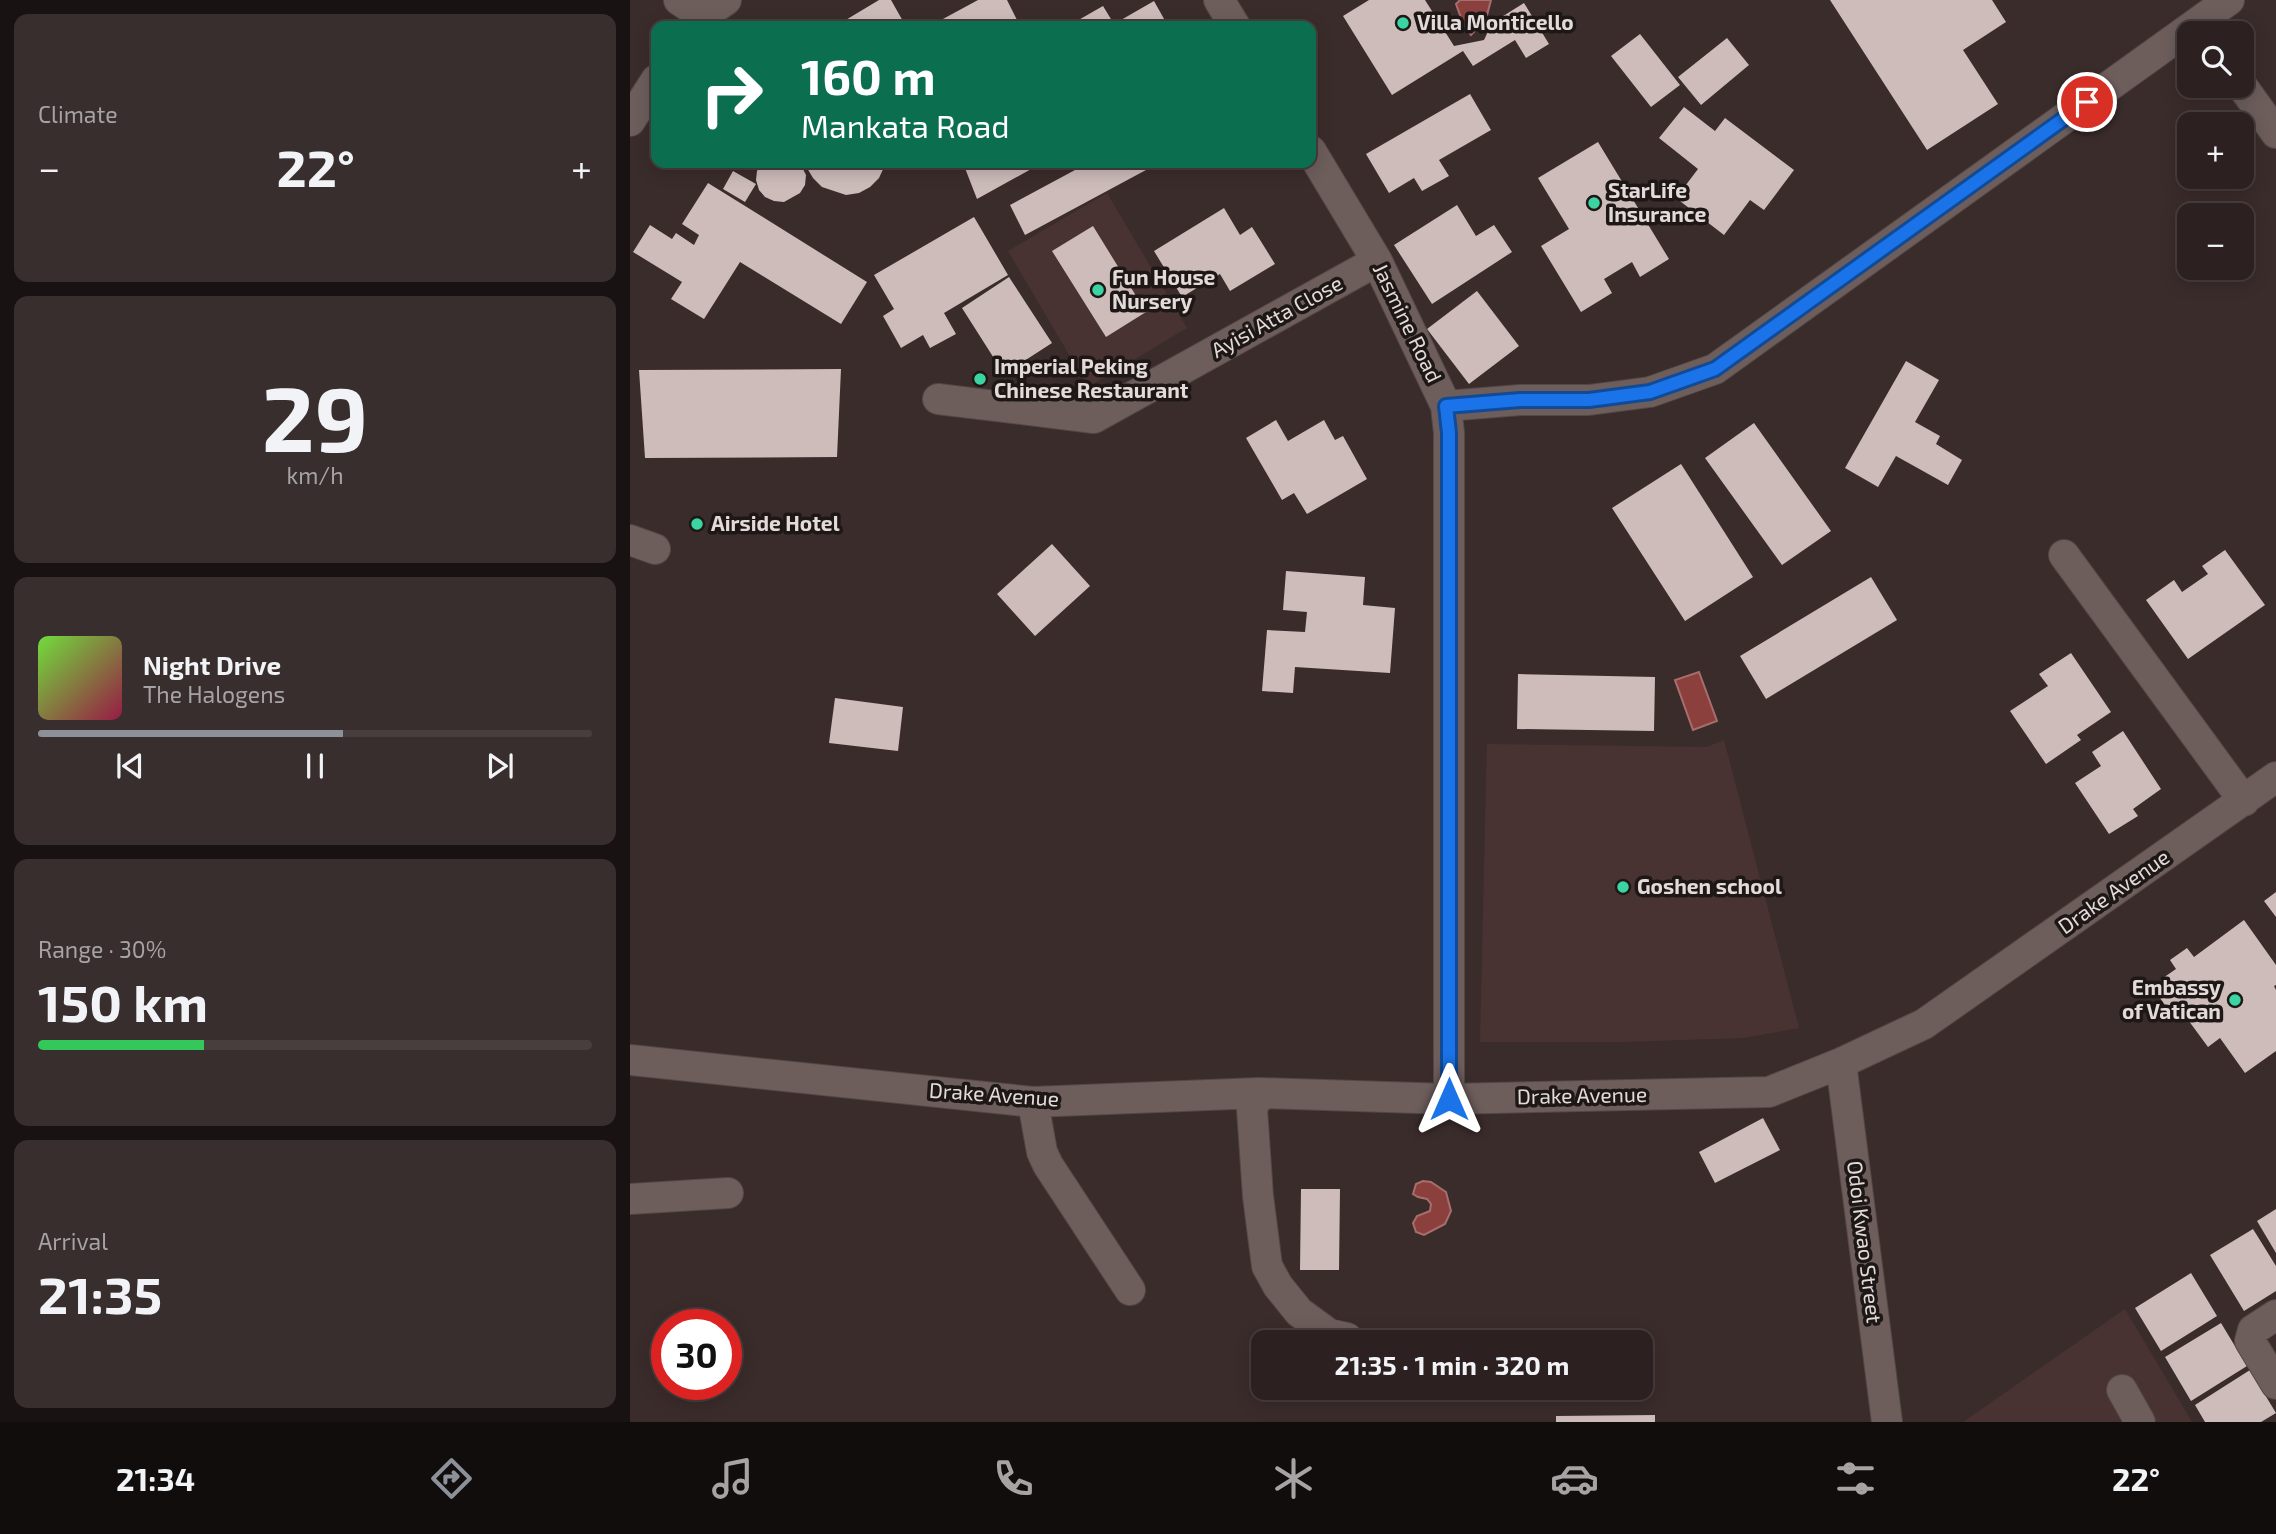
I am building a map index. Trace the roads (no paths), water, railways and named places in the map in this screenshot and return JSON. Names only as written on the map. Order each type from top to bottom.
[{"type":"street","points":[[1219,0],[1232,21]]},
{"type":"street","points":[[2207,21],[2229,0]]},
{"type":"street","points":[[1446,406],[1520,400],[1589,400],[1650,392],[1715,369],[2177,44]]},
{"type":"street","points":[[630,121],[651,88]]},
{"type":"street","points":[[2251,98],[2276,133]]},
{"type":"street","name":"Jasmine Road","points":[[1316,159],[1377,261],[1446,406],[1449,433],[1449,1099]]},
{"type":"street","name":"Ayisi Atta Close","points":[[937,399],[1094,418],[1377,261]]},
{"type":"street","points":[[2064,555],[2244,801]]},
{"type":"street","name":"Drake Avenue","points":[[630,1060],[1033,1102],[1259,1093],[1449,1099],[1769,1092],[1841,1063],[1924,1024],[2276,777]]},
{"type":"street","name":"Odoi Kwao Street","points":[[1841,1063],[1887,1422]]},
{"type":"street","points":[[1259,1093],[1252,1110],[1258,1196],[1267,1266],[1278,1286],[1299,1312],[1324,1330]]},
{"type":"street","points":[[1033,1102],[1042,1152],[1048,1165],[1130,1290]]},
{"type":"street","points":[[630,1199],[729,1193]]},
{"type":"street","points":[[2276,1315],[2253,1330],[2250,1341],[2276,1384]]},
{"type":"street","points":[[2122,1390],[2140,1422]]},
{"type":"place","name":"Villa Monticello","points":[[1403,23]]},
{"type":"place","name":"StarLife Insurance","points":[[1594,203]]},
{"type":"place","name":"Fun House Nursery","points":[[1098,290]]},
{"type":"place","name":"Imperial Peking Chinese Restaurant","points":[[980,379]]},
{"type":"place","name":"Airside Hotel","points":[[697,524]]},
{"type":"place","name":"Goshen school","points":[[1623,887]]},
{"type":"place","name":"Embassy of Vatican","points":[[2235,1000]]}]
